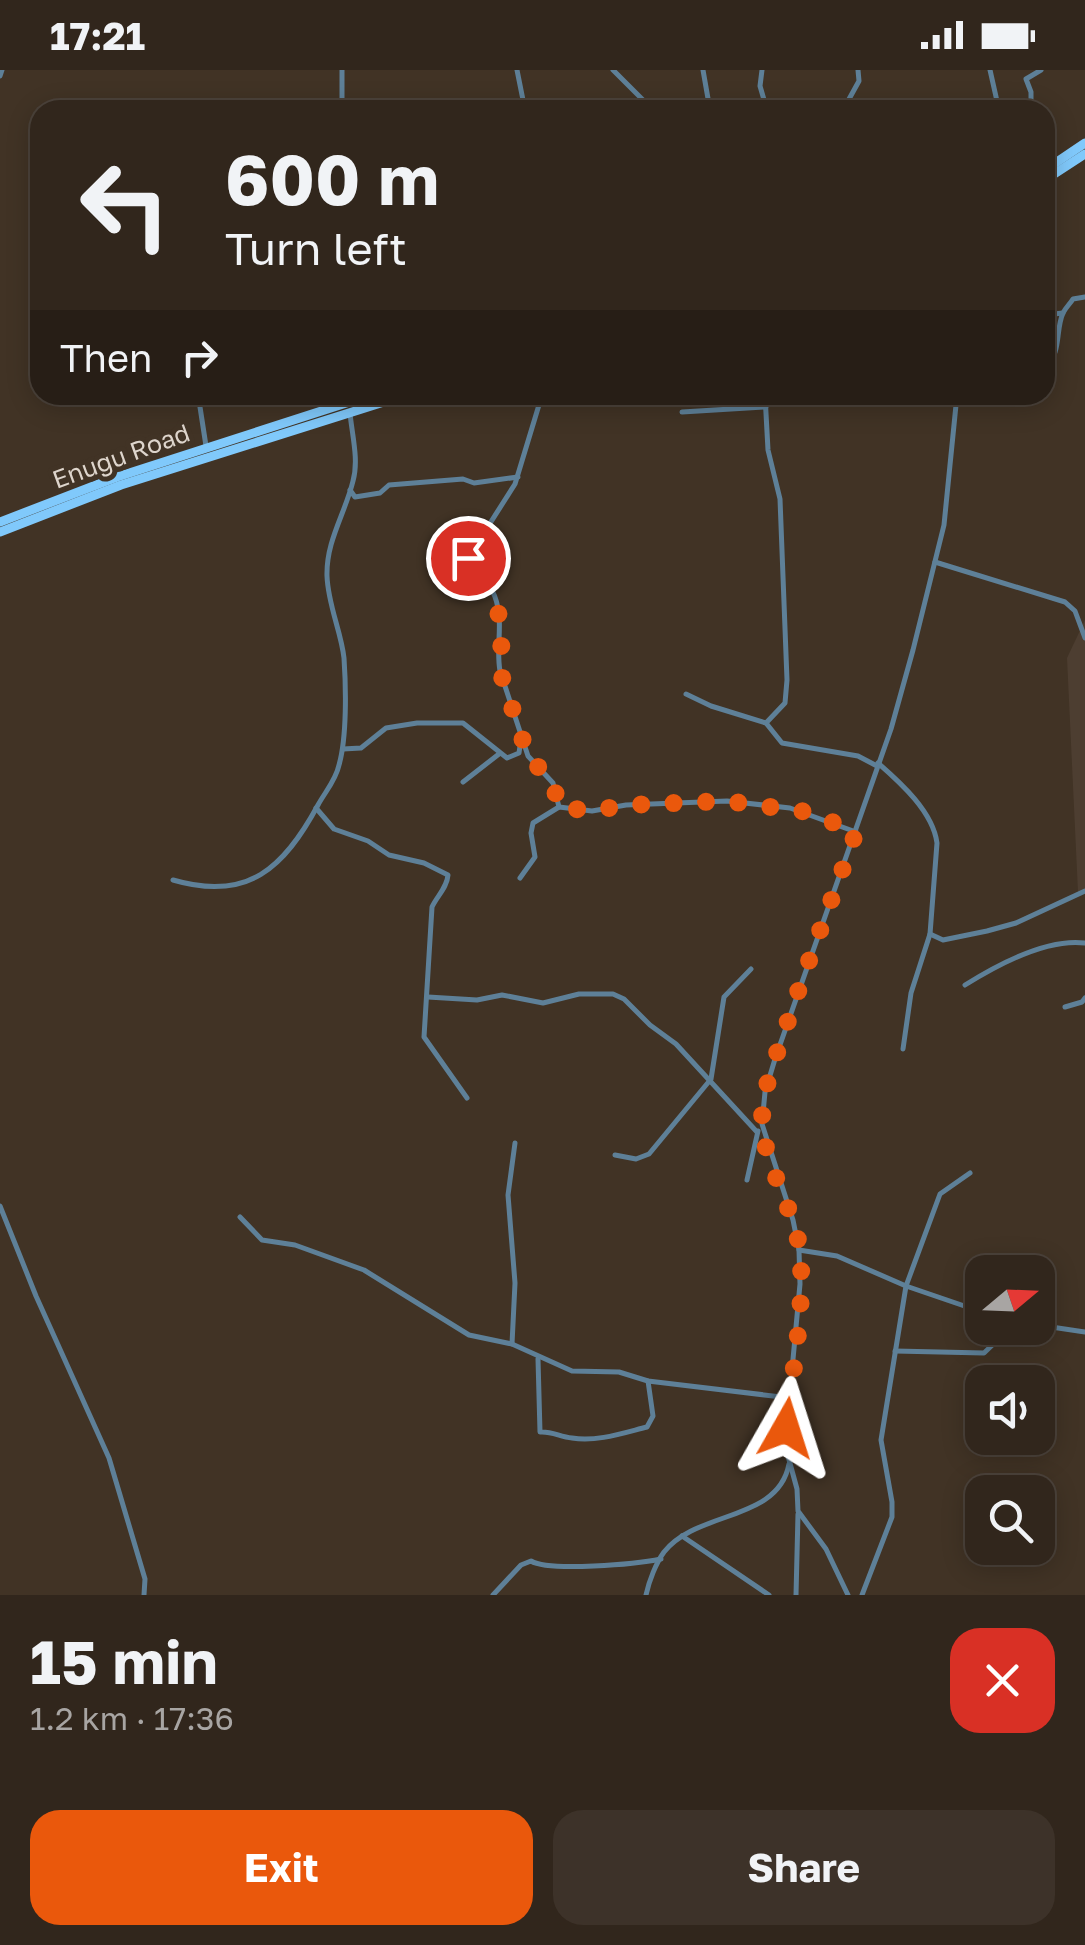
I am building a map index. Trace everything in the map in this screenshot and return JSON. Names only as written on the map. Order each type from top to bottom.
[{"type":"main road","points":[[1055,163],[1085,143]]},
{"type":"main road","points":[[1055,174],[1085,154]]},
{"type":"main road","name":"Enugu Road","points":[[0,522],[206,446],[339,405]]},
{"type":"main road","points":[[0,532],[121,485],[375,405]]},
{"type":"street","points":[[342,70],[342,100]]},
{"type":"street","points":[[517,70],[522,100]]},
{"type":"street","points":[[613,70],[643,100]]},
{"type":"street","points":[[703,70],[708,100]]},
{"type":"street","points":[[762,70],[760,86],[764,100]]},
{"type":"street","points":[[848,100],[858,81],[858,70]]},
{"type":"street","points":[[990,70],[997,100]]},
{"type":"street","points":[[1030,100],[1026,78],[1041,70]]},
{"type":"street","points":[[1055,355],[1063,313],[1074,299],[1085,296]]},
{"type":"street","points":[[1055,314],[1063,313]]},
{"type":"street","points":[[200,405],[206,446]]},
{"type":"street","points":[[539,405],[518,477],[468,558],[490,584],[502,632],[500,671],[528,756],[553,783],[559,807]]},
{"type":"street","points":[[682,412],[735,405]]},
{"type":"street","points":[[766,405],[768,450],[780,499],[787,680],[785,703],[766,723]]},
{"type":"street","points":[[796,1595],[797,1488],[785,1445],[800,1250],[762,1124],[765,1092],[856,832],[914,650],[944,525],[956,405]]},
{"type":"street","points":[[173,880],[215,886],[258,879],[302,836],[338,770],[344,658],[333,621],[327,575],[331,538],[356,465],[350,413]]},
{"type":"street","points":[[350,490],[354,498],[380,493],[388,485],[464,479],[474,483],[518,477]]},
{"type":"street","points":[[935,562],[1037,590],[1065,602],[1075,611],[1085,638]]},
{"type":"street","points":[[686,694],[726,712],[766,723],[782,743],[858,756],[878,764],[902,784],[937,836],[930,934],[911,993],[903,1049]]},
{"type":"street","points":[[342,749],[361,748],[386,728],[462,723],[500,754],[516,757],[521,736]]},
{"type":"street","points":[[464,782],[500,754]]},
{"type":"street","points":[[520,878],[535,857],[531,833],[534,823],[559,807],[592,811],[626,805],[727,801],[808,812],[856,832]]},
{"type":"street","points":[[316,808],[334,828],[368,841],[389,855],[424,863],[448,876],[447,885],[432,907],[425,1038],[467,1098]]},
{"type":"street","points":[[930,934],[943,940],[1016,923],[1085,891]]},
{"type":"street","points":[[965,985],[1008,958],[1070,942],[1085,943]]},
{"type":"street","points":[[615,1156],[636,1159],[649,1154],[711,1079],[724,998],[752,969]]},
{"type":"street","points":[[428,997],[477,1000],[502,995],[543,1003],[579,994],[613,994],[676,1044],[757,1132]]},
{"type":"street","points":[[1065,1008],[1085,998]]},
{"type":"street","points":[[747,1180],[762,1124]]},
{"type":"street","points":[[512,1344],[514,1283],[508,1195],[515,1143]]},
{"type":"street","points":[[862,1595],[892,1518],[881,1440],[906,1286],[940,1194],[970,1173]]},
{"type":"street","points":[[0,1206],[109,1458],[145,1578],[144,1595]]},
{"type":"street","points":[[240,1217],[262,1240],[295,1246],[364,1270],[469,1334],[512,1344],[572,1371],[619,1372],[648,1381],[790,1398]]},
{"type":"street","points":[[800,1250],[837,1256],[965,1306]]},
{"type":"street","points":[[1055,1328],[1085,1332]]},
{"type":"street","points":[[895,1351],[984,1353],[992,1345]]},
{"type":"street","points":[[538,1358],[540,1432],[575,1439],[598,1438],[647,1427],[654,1416],[648,1381]]},
{"type":"street","points":[[646,1595],[662,1553],[682,1536],[740,1510],[749,1510],[772,1494],[787,1476],[790,1461]]},
{"type":"street","points":[[798,1511],[826,1549],[848,1595]]},
{"type":"street","points":[[682,1536],[769,1595]]},
{"type":"street","points":[[493,1595],[530,1561],[558,1566],[638,1564],[661,1559]]},
{"type":"shaded area","points":[[1085,620],[1085,891],[1078,892],[1067,658]]},
{"type":"route","points":[[468,558],[495,596],[502,632],[500,671],[528,756],[553,783],[559,807],[592,811],[626,805],[727,801],[808,812],[856,832],[765,1092],[762,1124],[767,1147],[800,1250],[786,1428]]}]
